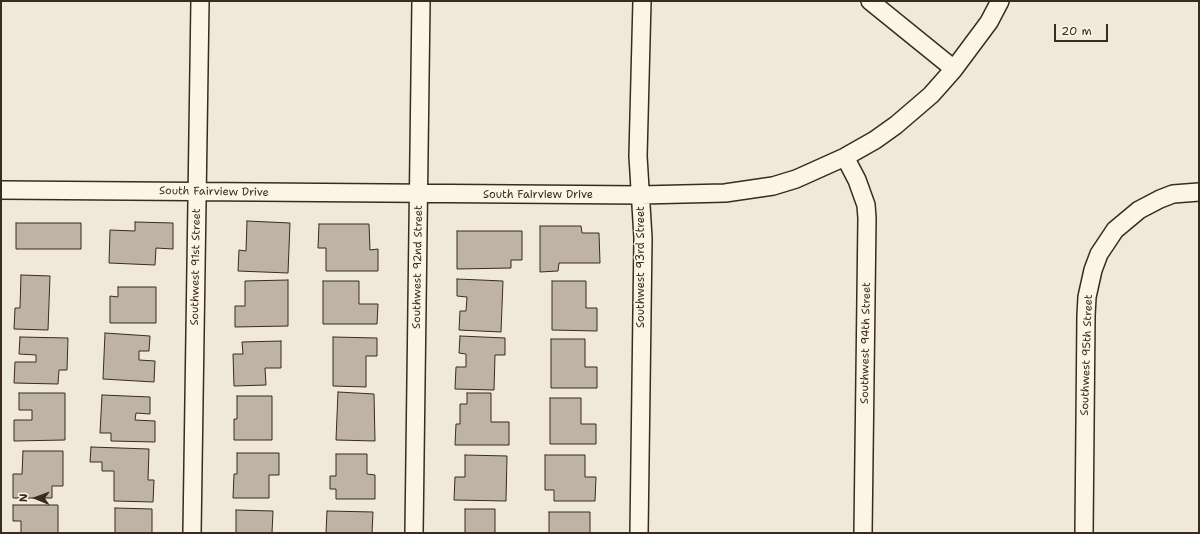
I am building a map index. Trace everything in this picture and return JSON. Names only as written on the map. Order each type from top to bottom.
[{"type":"street","name":"Southwest 91st Street","points":[[192,533],[200,1]]},
{"type":"street","name":"Southwest 92nd Street","points":[[414,533],[421,1]]},
{"type":"street","name":"Southwest 93rd Street","points":[[639,533],[643,238],[638,156],[642,1]]},
{"type":"street","points":[[870,1],[954,69]]},
{"type":"street","name":"South Fairview Drive","points":[[1,190],[641,195],[724,193],[753,190],[796,179],[845,157],[875,140],[896,125],[931,95],[954,69],[989,22],[1000,1]]},
{"type":"street","name":"Southwest 94th Street","points":[[845,157],[857,180],[866,205],[868,218],[863,533]]},
{"type":"street","name":"Southwest 95th Street","points":[[1084,533],[1086,316],[1087,297],[1093,270],[1099,254],[1115,230],[1139,210],[1173,194],[1199,192]]},
{"type":"building","points":[[247,221],[290,223],[288,273],[238,271],[239,250],[246,251]]},
{"type":"building","points":[[135,222],[173,223],[173,249],[156,248],[155,265],[109,263],[110,230],[135,231]]},
{"type":"building","points":[[16,223],[81,223],[81,249],[16,249]]},
{"type":"building","points":[[319,224],[369,224],[370,250],[378,249],[378,271],[326,271],[326,248],[318,248]]},
{"type":"building","points":[[540,226],[581,226],[582,233],[599,233],[600,263],[559,263],[558,271],[540,272]]},
{"type":"building","points":[[457,231],[522,231],[522,260],[511,260],[511,268],[457,269]]},
{"type":"building","points":[[21,275],[50,276],[48,330],[14,329],[15,308],[20,308]]},
{"type":"building","points":[[457,279],[503,281],[501,332],[459,330],[460,311],[466,311],[467,297],[457,296]]},
{"type":"building","points":[[288,280],[288,326],[235,327],[235,306],[245,306],[245,281]]},
{"type":"building","points":[[323,281],[359,281],[359,304],[378,304],[377,324],[323,324]]},
{"type":"building","points":[[552,281],[586,281],[586,308],[597,308],[597,331],[552,330]]},
{"type":"building","points":[[118,287],[156,287],[156,323],[110,323],[110,296],[118,297]]},
{"type":"building","points":[[105,333],[150,336],[149,351],[139,351],[139,360],[155,361],[154,382],[103,379]]},
{"type":"building","points":[[460,336],[505,338],[505,355],[495,355],[494,390],[455,389],[456,367],[466,367],[466,354],[459,353]]},
{"type":"building","points":[[20,337],[68,338],[67,370],[59,370],[58,384],[14,383],[15,362],[36,362],[36,355],[19,354]]},
{"type":"building","points":[[333,337],[377,338],[377,356],[366,356],[366,387],[333,386]]},
{"type":"building","points":[[551,339],[585,339],[585,367],[597,367],[597,388],[551,388]]},
{"type":"building","points":[[281,341],[281,368],[265,368],[266,385],[234,386],[233,354],[243,354],[242,342]]},
{"type":"building","points":[[338,392],[374,394],[375,441],[336,440]]},
{"type":"building","points":[[19,393],[65,393],[65,440],[14,441],[14,420],[32,420],[32,410],[19,410]]},
{"type":"building","points":[[467,393],[491,393],[491,422],[509,422],[509,445],[455,445],[456,424],[460,424],[460,404],[467,404]]},
{"type":"building","points":[[102,395],[150,397],[150,414],[136,413],[135,420],[155,421],[155,442],[111,441],[111,433],[100,433]]},
{"type":"building","points":[[237,396],[272,396],[272,440],[234,440],[234,419],[237,419]]},
{"type":"building","points":[[550,398],[581,398],[581,424],[596,424],[596,444],[550,444]]},
{"type":"building","points":[[91,447],[149,449],[148,480],[154,480],[153,502],[114,501],[114,471],[102,471],[102,462],[90,462]]},
{"type":"building","points":[[23,451],[63,451],[63,486],[52,486],[52,498],[13,498],[13,474],[22,474]]},
{"type":"building","points":[[237,453],[279,453],[279,475],[269,475],[269,498],[233,498],[234,474],[237,474]]},
{"type":"building","points":[[336,454],[367,454],[367,474],[375,475],[375,499],[336,499],[336,489],[330,489],[330,476],[336,476]]},
{"type":"building","points":[[465,455],[507,456],[506,501],[454,500],[455,477],[465,477]]},
{"type":"building","points":[[545,455],[585,455],[585,477],[596,477],[595,501],[554,501],[554,490],[545,490]]},
{"type":"building","points":[[13,505],[58,505],[58,533],[21,533],[21,521],[13,521]]},
{"type":"building","points":[[115,508],[152,509],[152,533],[115,533]]},
{"type":"building","points":[[465,509],[495,509],[495,533],[465,533]]},
{"type":"building","points":[[236,510],[273,511],[272,533],[236,533]]},
{"type":"building","points":[[327,511],[373,512],[372,533],[326,533]]},
{"type":"building","points":[[549,512],[590,512],[590,533],[549,533]]}]
